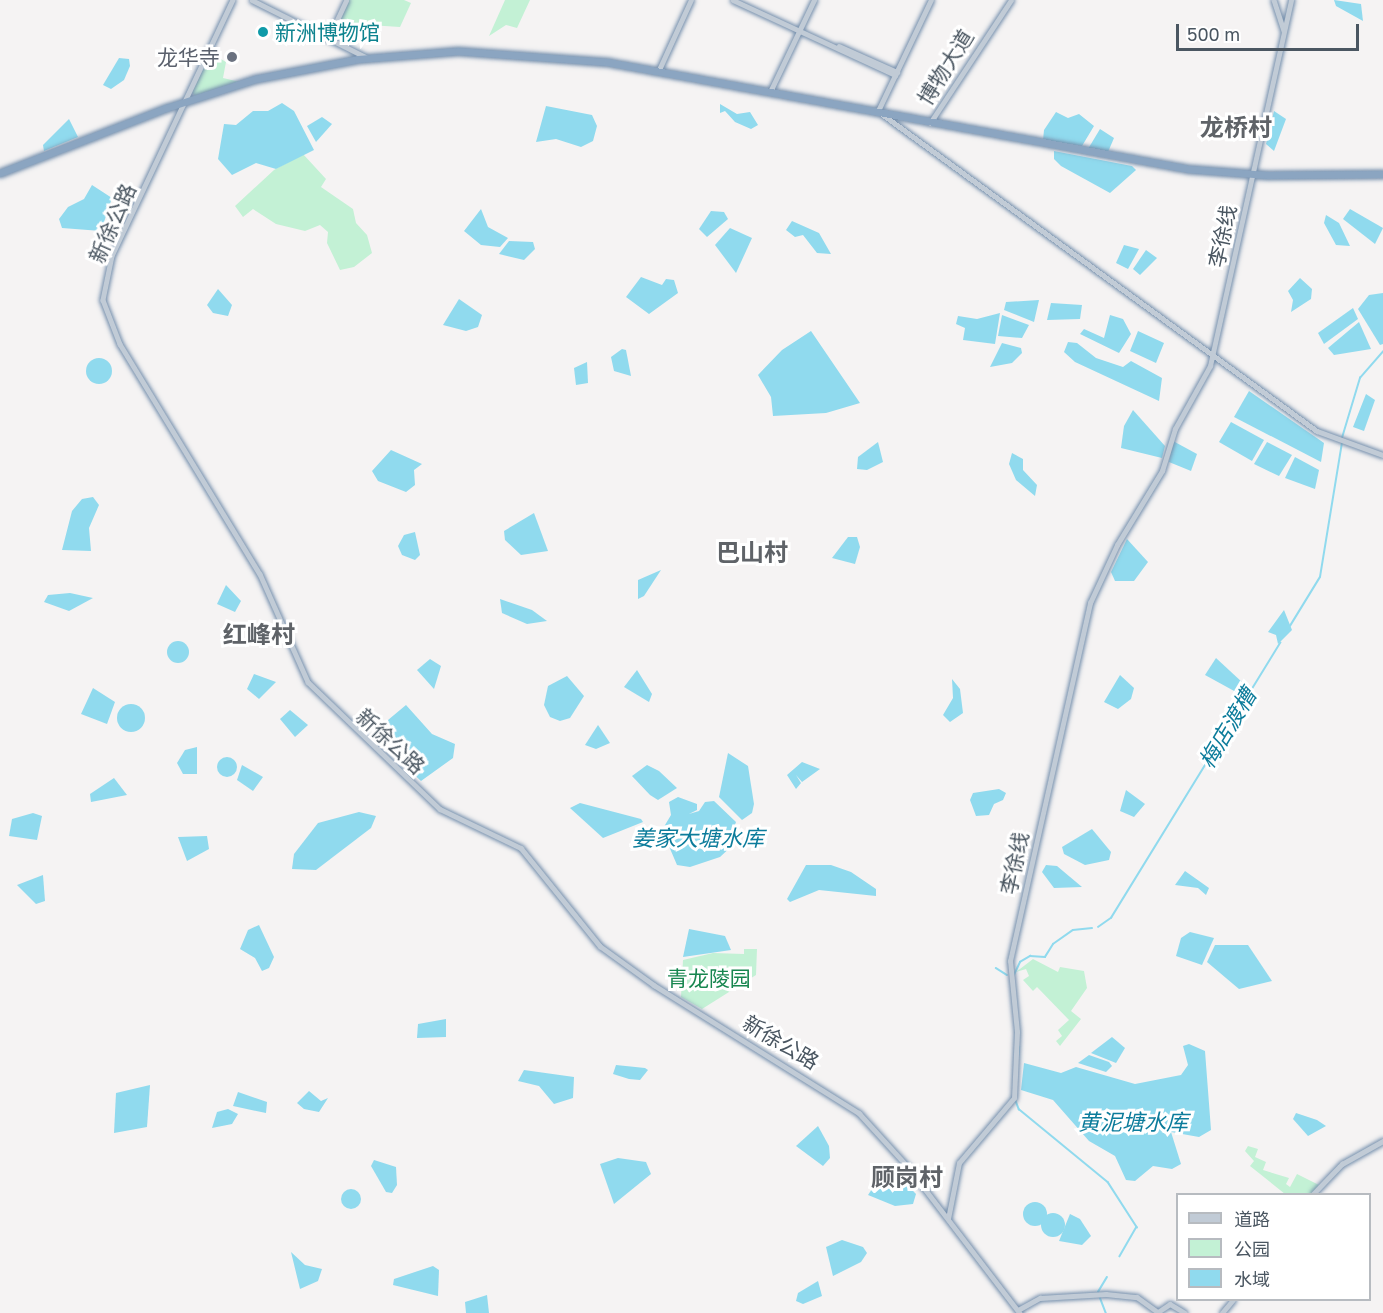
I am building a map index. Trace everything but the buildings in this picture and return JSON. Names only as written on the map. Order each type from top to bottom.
[{"type":"highway","points":[[0,173],[186,101],[275,74],[371,57],[499,51],[658,72],[1150,164],[1252,174],[1383,174]]},
{"type":"main road","name":"新徐公路","points":[[232,0],[112,256],[103,289],[104,308],[120,345],[256,566],[310,686],[440,808],[521,848],[580,926],[606,951],[854,1109],[948,1219],[1019,1312]]},
{"type":"main road","points":[[252,0],[371,57]]},
{"type":"main road","points":[[259,0],[371,57]]},
{"type":"main road","points":[[330,35],[346,0]]},
{"type":"main road","points":[[658,72],[691,0]]},
{"type":"main road","points":[[733,0],[800,29]]},
{"type":"main road","points":[[740,0],[896,74]]},
{"type":"main road","points":[[770,93],[814,0]]},
{"type":"main road","points":[[930,0],[880,114],[1212,357],[1337,441],[1383,455]]},
{"type":"main road","name":"博物大道","points":[[929,123],[1011,0]]},
{"type":"main road","points":[[1274,0],[1284,32]]},
{"type":"main road","name":"李徐线","points":[[948,1219],[959,1163],[1014,1098],[1017,1032],[1010,968],[1090,603],[1117,545],[1141,510],[1162,471],[1175,429],[1212,357],[1291,0]]},
{"type":"main road","points":[[1314,1193],[1342,1164],[1383,1141]]},
{"type":"main road","points":[[1019,1312],[1041,1299],[1106,1294],[1137,1297],[1160,1312],[1170,1305],[1185,1313]]},
{"type":"main road","points":[[1222,1313],[1231,1301]]},
{"type":"green space","points":[[349,0],[404,0],[411,3],[400,27],[338,23]]},
{"type":"green space","points":[[505,0],[530,0],[517,28],[506,25],[489,36]]},
{"type":"green space","points":[[211,53],[226,62],[223,78],[240,82],[195,96],[192,92]]},
{"type":"green space","points":[[303,154],[326,179],[321,187],[353,209],[356,223],[367,235],[372,253],[354,267],[340,270],[327,243],[328,232],[320,225],[305,231],[276,224],[253,209],[243,217],[235,206],[274,170]]},
{"type":"green space","name":"青龙陵园","points":[[744,949],[757,949],[756,975],[702,1009],[681,997],[683,960],[713,953],[744,954]]},
{"type":"green space","points":[[1033,959],[1058,972],[1060,967],[1084,971],[1087,988],[1071,1011],[1081,1019],[1060,1046],[1056,1041],[1062,1036],[1058,1030],[1069,1020],[1037,987],[1033,991],[1023,980],[1029,976],[1026,969],[1016,972]]},
{"type":"green space","points":[[1248,1146],[1258,1149],[1255,1157],[1266,1162],[1263,1170],[1289,1178],[1286,1184],[1290,1187],[1297,1174],[1319,1185],[1312,1193],[1284,1193],[1250,1166],[1254,1161],[1245,1151]]},
{"type":"water","points":[[1334,0],[1361,4],[1363,21],[1336,6]]},
{"type":"water","points":[[119,58],[129,59],[130,66],[124,80],[111,89],[103,85]]},
{"type":"water","points":[[282,103],[294,111],[314,150],[276,169],[256,163],[232,175],[218,159],[224,124],[236,125],[253,111],[268,111]]},
{"type":"water","points":[[720,104],[737,114],[750,112],[758,125],[751,129],[735,122],[725,111],[720,113]]},
{"type":"water","points":[[546,106],[592,115],[597,126],[593,141],[581,147],[556,139],[536,142]]},
{"type":"water","points":[[1274,111],[1286,119],[1274,151],[1266,144]]},
{"type":"water","points":[[1056,112],[1068,118],[1079,114],[1094,126],[1082,146],[1043,140],[1044,130]]},
{"type":"water","points":[[322,117],[332,124],[316,142],[307,126]]},
{"type":"water","points":[[69,119],[78,137],[44,151],[43,145]]},
{"type":"water","points":[[1100,129],[1114,138],[1108,152],[1088,149]]},
{"type":"water","points":[[1054,151],[1132,166],[1136,170],[1110,193],[1061,166],[1054,159]]},
{"type":"water","points":[[92,185],[112,198],[101,231],[62,228],[59,219],[68,207],[84,199]]},
{"type":"water","points":[[481,209],[488,227],[508,238],[500,247],[481,245],[464,231]]},
{"type":"water","points":[[1350,209],[1383,228],[1375,244],[1343,219]]},
{"type":"water","points":[[711,211],[724,212],[728,219],[707,237],[699,229]]},
{"type":"water","points":[[1326,215],[1339,223],[1350,246],[1336,245],[1324,223]]},
{"type":"water","points":[[792,221],[819,233],[831,254],[817,253],[803,235],[795,237],[786,230]]},
{"type":"water","points":[[730,228],[752,238],[736,273],[715,245]]},
{"type":"water","points":[[509,241],[533,242],[535,249],[524,260],[499,254]]},
{"type":"water","points":[[1124,245],[1139,249],[1128,269],[1116,263]]},
{"type":"water","points":[[1146,250],[1157,258],[1140,275],[1133,269]]},
{"type":"water","points":[[641,277],[662,285],[666,279],[674,280],[678,293],[649,314],[626,297]]},
{"type":"water","points":[[1300,278],[1312,289],[1311,299],[1291,312],[1293,300],[1288,291]]},
{"type":"water","points":[[218,289],[232,305],[228,316],[213,313],[207,305]]},
{"type":"water","points":[[1383,293],[1383,344],[1380,345],[1358,309],[1369,295]]},
{"type":"water","points":[[459,299],[482,315],[478,327],[466,331],[443,325]]},
{"type":"water","points":[[1039,300],[1034,322],[1004,310],[1006,302]]},
{"type":"water","points":[[1051,303],[1082,305],[1080,319],[1047,320]]},
{"type":"water","points":[[1353,308],[1358,319],[1324,344],[1318,333]]},
{"type":"water","points":[[1000,313],[995,344],[963,340],[965,328],[956,324],[958,316],[977,319]]},
{"type":"water","points":[[1002,315],[1029,325],[1022,338],[998,336]]},
{"type":"water","points":[[1110,315],[1123,319],[1131,334],[1119,353],[1080,334],[1084,329],[1104,338]]},
{"type":"water","points":[[1359,322],[1371,349],[1334,355],[1328,348]]},
{"type":"water","points":[[811,331],[860,403],[826,413],[773,416],[771,397],[758,375],[782,350]]},
{"type":"water","points":[[1138,331],[1164,343],[1156,363],[1130,351]]},
{"type":"water","points":[[1068,342],[1077,343],[1096,358],[1123,367],[1131,361],[1162,378],[1159,401],[1075,362],[1064,352]]},
{"type":"water","points":[[1002,343],[1021,348],[1022,353],[1012,363],[990,367]]},
{"type":"water","points":[[622,349],[626,350],[631,376],[614,371],[611,357]]},
{"type":"water","points":[[99,358],[108,362],[112,371],[108,380],[99,384],[90,380],[86,371],[90,362]]},
{"type":"water","points":[[587,362],[588,383],[576,385],[574,368]]},
{"type":"water","points":[[1249,391],[1324,443],[1321,462],[1234,417]]},
{"type":"water","points":[[1366,394],[1375,400],[1364,431],[1353,427]]},
{"type":"water","points":[[1133,410],[1165,446],[1162,458],[1121,448],[1124,426]]},
{"type":"water","points":[[1231,422],[1264,440],[1252,461],[1219,442]]},
{"type":"water","points":[[1173,441],[1197,454],[1191,471],[1169,462]]},
{"type":"water","points":[[878,442],[883,462],[867,470],[857,469],[858,457]]},
{"type":"water","points":[[1267,442],[1292,455],[1279,476],[1254,464]]},
{"type":"water","points":[[391,450],[422,464],[414,470],[415,485],[406,492],[378,481],[372,471]]},
{"type":"water","points":[[1012,453],[1023,459],[1023,470],[1037,485],[1035,496],[1016,480],[1009,464]]},
{"type":"water","points":[[1295,457],[1319,470],[1315,489],[1285,478]]},
{"type":"water","points":[[93,497],[99,505],[89,528],[91,551],[62,550],[72,511],[82,499]]},
{"type":"water","points":[[534,513],[548,551],[521,555],[505,540],[504,531]]},
{"type":"water","points":[[415,532],[420,555],[415,560],[402,555],[398,546],[404,535]]},
{"type":"water","points":[[848,537],[857,537],[860,547],[855,564],[832,558]]},
{"type":"water","points":[[1127,539],[1148,562],[1134,581],[1115,581],[1111,572]]},
{"type":"water","points":[[661,570],[644,596],[638,599],[638,580]]},
{"type":"water","points":[[226,585],[241,601],[235,612],[217,604]]},
{"type":"water","points":[[70,593],[93,598],[69,611],[44,602],[48,595]]},
{"type":"water","points":[[500,599],[532,610],[547,621],[527,624],[502,613]]},
{"type":"water","points":[[1284,610],[1292,630],[1278,644],[1276,635],[1268,632]]},
{"type":"water","points":[[178,641],[186,644],[189,652],[186,660],[178,663],[170,660],[167,652],[170,644]]},
{"type":"water","points":[[1216,658],[1243,683],[1236,692],[1205,675]]},
{"type":"water","points":[[430,659],[441,666],[434,689],[417,670]]},
{"type":"water","points":[[637,670],[652,694],[649,702],[624,687]]},
{"type":"water","points":[[254,674],[276,682],[259,699],[247,689]]},
{"type":"water","points":[[1120,675],[1134,688],[1131,699],[1118,709],[1104,702]]},
{"type":"water","points":[[567,676],[584,696],[570,718],[560,721],[550,717],[544,705],[548,686]]},
{"type":"water","points":[[952,679],[960,689],[963,713],[950,722],[943,715],[953,698]]},
{"type":"water","points":[[93,688],[115,702],[107,724],[81,714]]},
{"type":"water","points":[[131,704],[141,708],[145,718],[141,728],[131,732],[121,728],[117,718],[121,708]]},
{"type":"water","points":[[406,705],[432,734],[455,744],[453,758],[421,781],[390,752],[388,720]]},
{"type":"water","points":[[290,710],[308,725],[295,737],[280,719]]},
{"type":"water","points":[[598,725],[610,743],[596,749],[585,745]]},
{"type":"water","points":[[197,747],[197,774],[183,774],[177,763],[185,750]]},
{"type":"water","name":"姜家大塘水库","points":[[728,753],[748,766],[754,804],[752,813],[742,820],[719,797]]},
{"type":"water","points":[[227,757],[234,760],[237,767],[234,774],[227,777],[220,774],[217,767],[220,760]]},
{"type":"water","points":[[802,762],[820,769],[802,782],[796,775],[801,783],[796,789],[787,775]]},
{"type":"water","points":[[242,765],[263,777],[253,791],[237,780]]},
{"type":"water","points":[[647,765],[659,771],[677,788],[658,800],[650,795],[632,776]]},
{"type":"water","points":[[114,778],[127,795],[91,802],[90,794]]},
{"type":"water","points":[[999,789],[1006,793],[1003,800],[994,804],[989,815],[976,816],[970,800],[973,793]]},
{"type":"water","points":[[1126,790],[1145,804],[1134,817],[1120,811]]},
{"type":"water","name":"姜家大塘水库","points":[[678,797],[697,804],[697,810],[689,814],[699,811],[705,802],[714,801],[736,822],[731,836],[734,844],[720,857],[690,867],[677,865],[662,830],[671,815],[669,802]]},
{"type":"water","points":[[580,803],[641,819],[643,822],[603,838],[570,808]]},
{"type":"water","points":[[359,812],[376,816],[371,828],[316,870],[292,869],[294,854],[318,823]]},
{"type":"water","points":[[33,813],[42,816],[37,840],[9,836],[12,819]]},
{"type":"water","points":[[1092,829],[1111,852],[1109,860],[1085,865],[1064,854],[1062,847]]},
{"type":"water","points":[[207,836],[209,849],[187,861],[178,837]]},
{"type":"water","points":[[806,865],[831,865],[851,872],[876,889],[876,896],[819,890],[790,902],[787,899]]},
{"type":"water","points":[[1046,865],[1057,866],[1082,887],[1054,888],[1042,872]]},
{"type":"water","points":[[1185,871],[1209,888],[1206,895],[1198,888],[1175,885]]},
{"type":"water","points":[[43,875],[45,901],[36,904],[17,885]]},
{"type":"water","points":[[259,925],[274,957],[269,968],[262,971],[255,958],[240,949],[248,930]]},
{"type":"water","points":[[689,929],[725,936],[731,950],[683,957]]},
{"type":"water","points":[[1190,932],[1214,938],[1202,965],[1176,956],[1181,938]]},
{"type":"water","points":[[1215,945],[1248,945],[1272,981],[1239,989],[1207,962]]},
{"type":"water","points":[[446,1019],[446,1037],[417,1038],[418,1024]]},
{"type":"water","points":[[1112,1037],[1125,1048],[1116,1063],[1091,1053]]},
{"type":"water","name":"黄泥塘水库","points":[[1189,1044],[1205,1051],[1211,1130],[1199,1137],[1171,1132],[1181,1164],[1172,1169],[1153,1166],[1135,1181],[1126,1180],[1115,1156],[1089,1141],[1053,1100],[1021,1090],[1024,1063],[1061,1073],[1076,1067],[1135,1084],[1181,1075],[1188,1065],[1183,1046]]},
{"type":"water","points":[[1089,1055],[1109,1062],[1112,1066],[1106,1072],[1078,1063]]},
{"type":"water","points":[[616,1065],[648,1070],[640,1080],[629,1079],[613,1074]]},
{"type":"water","points":[[524,1070],[574,1077],[573,1098],[554,1104],[539,1086],[518,1081]]},
{"type":"water","points":[[150,1085],[147,1127],[114,1133],[116,1093]]},
{"type":"water","points":[[309,1091],[321,1101],[328,1098],[319,1112],[304,1109],[297,1103]]},
{"type":"water","points":[[238,1092],[267,1102],[266,1113],[233,1106]]},
{"type":"water","points":[[228,1109],[238,1114],[232,1124],[212,1128],[217,1112]]},
{"type":"water","points":[[1296,1113],[1317,1120],[1326,1126],[1308,1136],[1293,1119]]},
{"type":"water","points":[[818,1126],[829,1146],[830,1158],[823,1166],[796,1146]]},
{"type":"water","points":[[618,1158],[646,1162],[651,1174],[614,1204],[600,1164]]},
{"type":"water","points":[[374,1160],[396,1167],[397,1185],[392,1193],[386,1192],[371,1166]]},
{"type":"water","points":[[888,1165],[916,1194],[913,1204],[895,1206],[868,1195]]},
{"type":"water","points":[[347,1189],[355,1189],[361,1195],[361,1203],[355,1209],[347,1209],[341,1203],[341,1195]]},
{"type":"water","points":[[1035,1202],[1043,1206],[1047,1214],[1043,1222],[1035,1226],[1027,1222],[1023,1214],[1027,1206]]},
{"type":"water","points":[[1053,1213],[1062,1216],[1065,1225],[1062,1234],[1053,1237],[1044,1234],[1041,1225],[1044,1216]]},
{"type":"water","points":[[1070,1214],[1080,1219],[1091,1236],[1082,1245],[1059,1241]]},
{"type":"water","points":[[842,1240],[863,1247],[867,1253],[861,1262],[833,1276],[826,1247]]},
{"type":"water","points":[[291,1252],[305,1265],[322,1269],[318,1281],[300,1289]]},
{"type":"water","points":[[433,1266],[439,1270],[438,1296],[393,1285],[394,1279]]},
{"type":"water","points":[[818,1281],[822,1296],[803,1304],[796,1301],[798,1293]]},
{"type":"water","points":[[487,1295],[489,1313],[466,1313],[465,1302]]},
{"type":"waterway","points":[[1342,438],[1360,378],[1383,352]]},
{"type":"waterway","name":"梅店渡槽","points":[[1290,626],[1320,577],[1342,443]]},
{"type":"waterway","name":"梅店渡槽","points":[[1098,927],[1111,918],[1280,643]]},
{"type":"waterway","points":[[1014,975],[1020,962],[1030,956],[1045,957],[1053,944],[1073,930],[1092,928]]},
{"type":"waterway","points":[[996,968],[1007,975]]},
{"type":"waterway","points":[[1018,1057],[1019,1047]]},
{"type":"waterway","points":[[1016,1101],[1019,1109],[1108,1182],[1137,1227],[1120,1256]]},
{"type":"waterway","points":[[1098,1292],[1107,1277]]},
{"type":"waterway","points":[[1100,1297],[1106,1313]]},
{"type":"place","name":"新洲博物馆","points":[[263,32]]},
{"type":"place","name":"龙华寺","points":[[232,57]]},
{"type":"district","name":"龙桥村","points":[[1236,127]]},
{"type":"district","name":"巴山村","points":[[752,552]]},
{"type":"district","name":"红峰村","points":[[259,634]]},
{"type":"district","name":"顾岗村","points":[[907,1177]]}]
